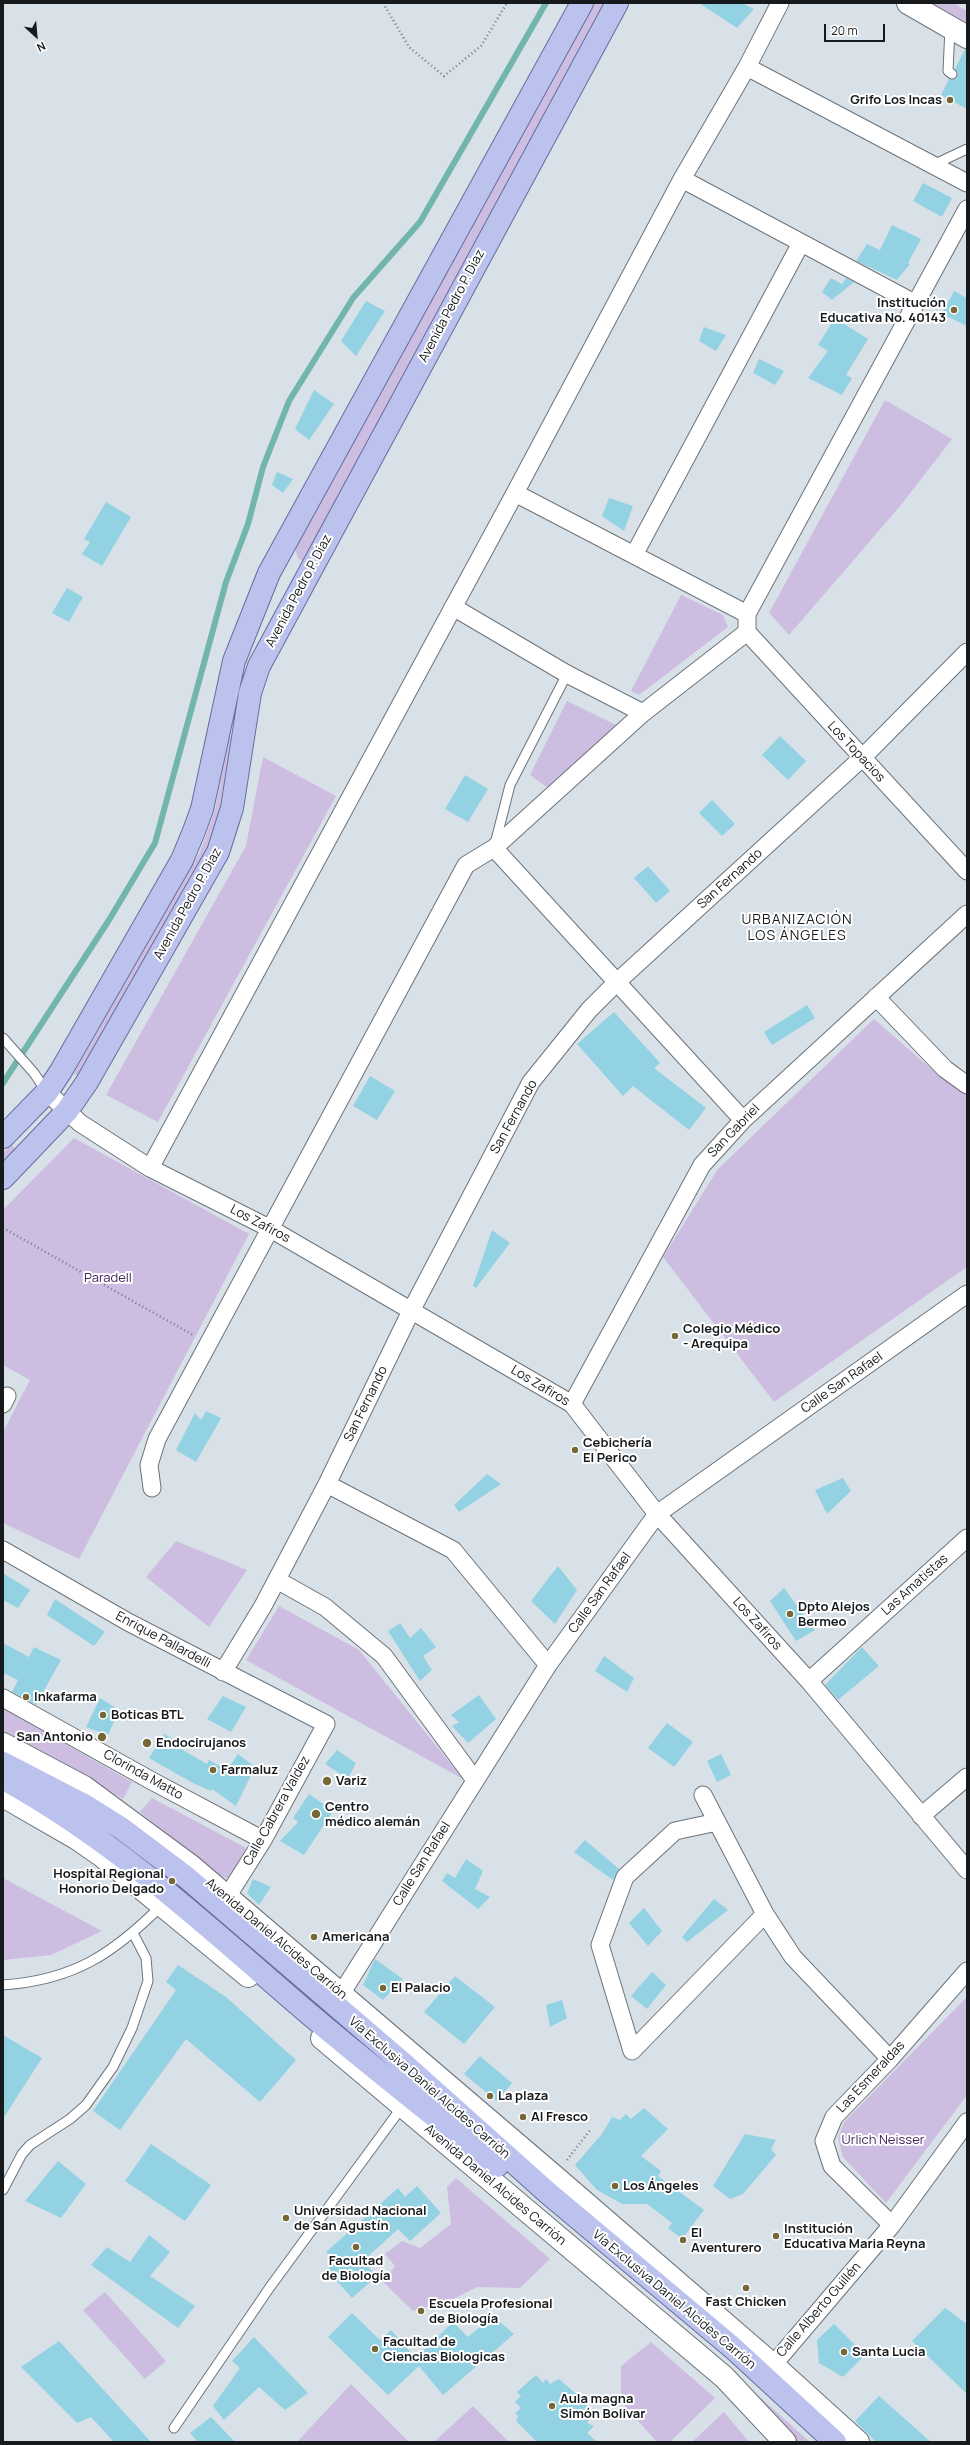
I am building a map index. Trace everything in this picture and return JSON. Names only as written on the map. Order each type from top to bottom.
[{"type":"main road","name":"Avenida Pedro P. Díaz","points":[[3,1136],[47,1092],[182,860],[202,808],[234,661],[265,582],[582,3]]},
{"type":"main road","name":"Avenida Pedro P. Díaz","points":[[3,1178],[67,1111],[87,1082],[218,852],[232,808],[250,693],[259,666],[617,3]]},
{"type":"main road","points":[[908,3],[959,32]]},
{"type":"main road","points":[[265,582],[294,599]]},
{"type":"main road","name":"Avenida Daniel Alcides Carrión","points":[[3,1744],[84,1787],[148,1832],[227,1897],[554,2176],[773,2365],[858,2442]]},
{"type":"main road","name":"Vía Exclusiva Daniel Alcides Carrión","points":[[3,1763],[86,1806],[121,1828],[186,1877],[404,2064],[548,2193],[733,2348],[835,2442]]},
{"type":"main road","name":"Vía Exclusiva Daniel Alcides Carrión","points":[[3,1779],[84,1828],[174,1896],[301,2007],[559,2216],[725,2356],[818,2442]]},
{"type":"main road","name":"Avenida Daniel Alcides Carrión","points":[[3,1796],[76,1838],[162,1905],[724,2377],[785,2442]]},
{"type":"street","points":[[150,1168],[515,493],[682,179],[747,67],[780,3]]},
{"type":"street","points":[[747,67],[967,183]]},
{"type":"street","points":[[682,179],[914,303]]},
{"type":"street","points":[[152,1488],[149,1465],[157,1439],[209,1345],[269,1228],[466,865],[494,848],[643,713],[747,632],[747,614],[914,303],[967,208]]},
{"type":"street","points":[[634,555],[801,243]]},
{"type":"street","points":[[515,493],[747,614]]},
{"type":"street","points":[[453,607],[567,674],[643,713]]},
{"type":"street","name":"Los Topacios","points":[[747,632],[967,871]]},
{"type":"street","name":"San Fernando","points":[[223,1672],[277,1580],[327,1484],[411,1311],[531,1082],[589,1010],[617,982],[862,758],[967,652]]},
{"type":"street","points":[[494,848],[743,1120]]},
{"type":"street","name":"San Gabriel","points":[[572,1404],[702,1165],[743,1120],[967,914]]},
{"type":"street","points":[[876,997],[945,1069],[967,1085]]},
{"type":"street","name":"Los Zafiros","points":[[47,1092],[80,1123],[150,1168],[269,1228],[572,1404],[657,1514],[809,1681],[967,1870]]},
{"type":"street","name":"Calle San Rafael","points":[[341,1994],[474,1780],[548,1665],[657,1514],[967,1294]]},
{"type":"street","points":[[327,1484],[453,1550],[548,1665]]},
{"type":"street","name":"Las Amatistas","points":[[809,1681],[967,1538]]},
{"type":"street","name":"Enrique Pallardelli","points":[[3,1550],[128,1622],[326,1724]]},
{"type":"street","points":[[277,1580],[324,1608],[384,1656],[474,1780]]},
{"type":"street","name":"Clorinda Matto","points":[[3,1698],[263,1840]]},
{"type":"street","name":"Calle Cabrera Valdez","points":[[227,1897],[263,1840],[326,1724]]},
{"type":"street","points":[[921,1816],[967,1777]]},
{"type":"street","points":[[703,1795],[764,1914],[793,1957],[890,2059]]},
{"type":"street","points":[[717,1822],[675,1831],[625,1877],[600,1945],[632,2051],[764,1914]]},
{"type":"street","name":"Las Esmeraldas","points":[[892,2225],[832,2166],[824,2141],[834,2117],[890,2059],[967,1971]]},
{"type":"street","name":"Calle Alberto Guillén","points":[[773,2365],[892,2225],[967,2122]]},
{"type":"lane","points":[[952,74],[948,71],[959,32]]},
{"type":"lane","points":[[933,165],[967,149]]},
{"type":"lane","points":[[494,848],[510,785],[567,674]]},
{"type":"lane","points":[[3,1038],[34,1073],[47,1092]]},
{"type":"lane","points":[[3,1985],[52,1978],[81,1967],[105,1955],[133,1933],[162,1905]]},
{"type":"lane","points":[[3,2190],[22,2154],[30,2145],[70,2119],[86,2106],[113,2068],[132,2028],[148,1981],[146,1958],[133,1933]]},
{"type":"lane","points":[[174,2428],[270,2287],[402,2107]]},
{"type":"path","points":[[383,3],[409,46],[444,76],[480,46],[507,3]]},
{"type":"path","points":[[3,1228],[209,1345]]},
{"type":"path","points":[[554,2176],[591,2129]]},
{"type":"green space","points":[[595,3],[606,3],[303,561],[298,558],[294,545]]},
{"type":"green space","points":[[930,3],[953,3],[967,11],[967,24]]},
{"type":"green space","points":[[885,400],[952,439],[901,505],[789,635],[769,613]]},
{"type":"green space","points":[[681,595],[723,615],[728,627],[639,695],[631,691]]},
{"type":"green space","points":[[567,701],[618,726],[548,788],[530,775]]},
{"type":"green space","points":[[229,737],[233,737],[219,810],[205,852],[80,1079],[74,1073],[200,852],[215,810]]},
{"type":"green space","points":[[263,757],[336,796],[158,1122],[106,1095],[246,846]]},
{"type":"green space","points":[[874,1019],[937,1074],[967,1094],[967,1267],[774,1402],[663,1257],[718,1169]]},
{"type":"green space","name":"Paradell","points":[[74,1138],[249,1234],[79,1559],[3,1523],[3,1432],[30,1380],[3,1365],[3,1210]]},
{"type":"green space","points":[[11,1145],[17,1150],[3,1163],[3,1153]]},
{"type":"green space","points":[[176,1541],[247,1570],[209,1627],[146,1577]]},
{"type":"green space","points":[[279,1606],[359,1650],[463,1779],[246,1660]]},
{"type":"green space","points":[[3,1709],[132,1782],[123,1799],[65,1764],[3,1731]]},
{"type":"green space","points":[[152,1798],[246,1848],[229,1879],[218,1875],[140,1812]]},
{"type":"green space","points":[[3,1878],[102,1931],[51,1955],[3,1960]]},
{"type":"green space","name":"Urlich Neisser","points":[[967,1997],[967,2095],[886,2203],[843,2157],[838,2138],[844,2122]]},
{"type":"green space","points":[[456,2178],[550,2259],[520,2288],[477,2287],[453,2299],[413,2311],[383,2282],[395,2266],[385,2254],[402,2241],[420,2248],[451,2224],[447,2187]]},
{"type":"green space","points":[[105,2292],[166,2361],[145,2379],[83,2310]]},
{"type":"green space","points":[[651,2342],[715,2398],[670,2442],[657,2442],[621,2402],[621,2366]]},
{"type":"green space","points":[[351,2384],[409,2442],[297,2442]]},
{"type":"green space","points":[[752,2390],[810,2442],[797,2442]]},
{"type":"green space","points":[[473,2406],[509,2442],[434,2442]]},
{"type":"green space","points":[[724,2412],[749,2442],[692,2442]]},
{"type":"building","points":[[699,3],[742,3],[754,9],[737,28]]},
{"type":"building","points":[[965,49],[967,49],[967,109],[941,95],[949,79],[957,77],[958,72],[955,69]]},
{"type":"building","points":[[923,183],[952,198],[942,217],[913,201]]},
{"type":"building","points":[[892,225],[921,239],[908,263],[910,264],[897,280],[856,261],[867,244],[880,250]]},
{"type":"building","points":[[831,278],[842,284],[846,278],[854,282],[832,300],[822,292]]},
{"type":"building","points":[[954,291],[967,298],[967,326],[942,314]]},
{"type":"building","points":[[366,301],[385,311],[356,356],[341,341]]},
{"type":"building","points":[[835,318],[868,339],[846,375],[852,378],[842,395],[808,378],[828,351],[818,345]]},
{"type":"building","points":[[704,327],[726,335],[716,351],[699,341]]},
{"type":"building","points":[[759,359],[784,371],[775,385],[753,373]]},
{"type":"building","points":[[314,390],[334,404],[309,440],[295,429]]},
{"type":"building","points":[[277,472],[293,479],[283,493],[272,485]]},
{"type":"building","points":[[609,498],[633,506],[624,531],[602,516]]},
{"type":"building","points":[[106,502],[131,517],[102,566],[82,554],[90,542],[84,539]]},
{"type":"building","points":[[67,588],[83,597],[69,622],[52,613]]},
{"type":"building","points":[[780,736],[806,761],[788,780],[762,755]]},
{"type":"building","points":[[465,775],[488,789],[468,822],[445,809]]},
{"type":"building","points":[[712,800],[735,824],[722,836],[699,813]]},
{"type":"building","points":[[648,866],[670,891],[656,903],[634,878]]},
{"type":"building","points":[[807,1005],[815,1018],[772,1045],[764,1032]]},
{"type":"building","points":[[614,1012],[660,1063],[654,1068],[706,1108],[689,1130],[633,1086],[623,1096],[577,1044]]},
{"type":"building","points":[[370,1076],[395,1091],[377,1120],[353,1106]]},
{"type":"building","points":[[492,1230],[510,1243],[476,1288],[473,1286]]},
{"type":"building","points":[[206,1411],[221,1418],[196,1462],[176,1450],[195,1413],[201,1420]]},
{"type":"building","points":[[487,1474],[501,1484],[459,1512],[454,1505]]},
{"type":"building","points":[[843,1478],[851,1491],[827,1514],[815,1490]]},
{"type":"building","points":[[558,1566],[577,1590],[555,1624],[531,1601]]},
{"type":"building","points":[[3,1573],[30,1590],[18,1608],[3,1600]]},
{"type":"building","points":[[784,1588],[815,1630],[796,1641],[770,1601]]},
{"type":"building","points":[[55,1599],[105,1632],[94,1646],[47,1615]]},
{"type":"building","points":[[400,1623],[410,1638],[421,1628],[436,1647],[423,1656],[432,1670],[420,1681],[388,1631]]},
{"type":"building","points":[[3,1643],[29,1657],[34,1647],[61,1660],[36,1705],[12,1692],[18,1680],[3,1673]]},
{"type":"building","points":[[862,1647],[879,1666],[838,1700],[825,1685]]},
{"type":"building","points":[[604,1656],[634,1678],[627,1692],[595,1671]]},
{"type":"building","points":[[479,1695],[496,1719],[468,1743],[452,1726],[459,1722],[451,1715]]},
{"type":"building","points":[[223,1696],[246,1707],[231,1732],[207,1719]]},
{"type":"building","points":[[100,1698],[119,1710],[108,1735],[86,1727]]},
{"type":"building","points":[[667,1723],[693,1742],[674,1767],[648,1748]]},
{"type":"building","points":[[164,1734],[178,1742],[176,1746],[207,1764],[209,1760],[227,1770],[238,1754],[255,1767],[236,1806],[212,1789],[211,1791],[191,1782],[149,1758]]},
{"type":"building","points":[[337,1750],[356,1763],[348,1779],[325,1764]]},
{"type":"building","points":[[721,1754],[731,1775],[717,1782],[707,1761]]},
{"type":"building","points":[[309,1794],[333,1811],[304,1855],[280,1841],[298,1822],[293,1818]]},
{"type":"building","points":[[585,1840],[619,1869],[613,1880],[574,1852]]},
{"type":"building","points":[[466,1859],[483,1871],[475,1889],[490,1897],[478,1909],[442,1881],[447,1873],[455,1878]]},
{"type":"building","points":[[253,1879],[271,1887],[259,1905],[247,1893]]},
{"type":"building","points":[[714,1899],[728,1910],[687,1942],[682,1937]]},
{"type":"building","points":[[644,1908],[662,1931],[648,1946],[629,1923]]},
{"type":"building","points":[[375,1959],[403,1979],[383,2000],[363,1985]]},
{"type":"building","points":[[178,1965],[226,1997],[296,2060],[260,2102],[186,2039],[120,2130],[93,2111],[176,1990],[166,1982]]},
{"type":"building","points":[[652,1972],[666,1985],[647,2009],[631,1996]]},
{"type":"building","points":[[455,1976],[495,2007],[464,2044],[424,2012]]},
{"type":"building","points":[[562,2000],[567,2018],[550,2027],[546,2005]]},
{"type":"building","points":[[3,2035],[42,2058],[3,2119]]},
{"type":"building","points":[[480,2056],[512,2083],[497,2101],[464,2074]]},
{"type":"building","points":[[644,2108],[668,2129],[641,2156],[661,2171],[658,2176],[704,2210],[682,2239],[668,2228],[672,2223],[647,2204],[622,2204],[597,2190],[575,2165],[602,2134],[612,2117],[620,2120],[626,2114],[631,2119]]},
{"type":"building","points":[[745,2134],[776,2140],[771,2149],[776,2155],[743,2194],[730,2199],[713,2186]]},
{"type":"building","points":[[151,2144],[211,2185],[185,2221],[125,2181]]},
{"type":"building","points":[[58,2161],[86,2184],[61,2218],[25,2201]]},
{"type":"building","name":"Facultad de Biología","points":[[417,2186],[441,2213],[410,2241],[398,2229],[363,2261],[377,2276],[352,2298],[327,2270],[336,2262],[326,2252],[398,2188],[405,2197]]},
{"type":"building","points":[[149,2235],[170,2252],[150,2276],[195,2306],[178,2328],[91,2265],[107,2247],[130,2262]]},
{"type":"building","points":[[945,2308],[967,2324],[967,2394],[912,2341]]},
{"type":"building","points":[[352,2313],[380,2340],[391,2330],[416,2358],[453,2322],[468,2337],[493,2316],[514,2334],[443,2395],[419,2366],[388,2395],[328,2337]]},
{"type":"building","points":[[834,2324],[865,2355],[843,2377],[819,2363],[817,2340]]},
{"type":"building","points":[[254,2337],[308,2393],[285,2410],[259,2387],[224,2420],[213,2406],[240,2368],[232,2361]]},
{"type":"building","points":[[59,2341],[151,2442],[114,2442],[91,2417],[77,2423],[21,2367]]},
{"type":"building","name":"Aula magna Simón Bolivar","points":[[536,2375],[543,2383],[546,2379],[550,2384],[559,2379],[588,2404],[581,2413],[592,2416],[587,2423],[594,2426],[587,2433],[597,2442],[537,2442],[516,2421],[518,2416],[515,2413],[521,2408],[515,2402],[521,2396],[517,2392]]},
{"type":"building","points":[[879,2396],[931,2442],[876,2442],[855,2421]]},
{"type":"building","points":[[211,2417],[235,2442],[198,2442],[190,2433]]},
{"type":"waterway","points":[[3,1083],[109,920],[155,843],[226,582],[248,524],[263,467],[289,401],[353,298],[420,222],[546,3]]},
{"type":"place","name":"Grifo Los Incas","points":[[950,100]]},
{"type":"place","name":"Institución Educativa No. 40143","points":[[954,310]]},
{"type":"place","name":"Colegio Médico - Arequipa","points":[[675,1336]]},
{"type":"place","name":"Cebichería El Perico","points":[[575,1450]]},
{"type":"place","name":"Dpto Alejos Bermeo","points":[[790,1614]]},
{"type":"place","name":"Inkafarma","points":[[26,1697]]},
{"type":"place","name":"Boticas BTL","points":[[103,1715]]},
{"type":"place","name":"San Antonio","points":[[102,1737]]},
{"type":"place","name":"Endocirujanos","points":[[147,1743]]},
{"type":"place","name":"Farmaluz","points":[[213,1770]]},
{"type":"place","name":"Variz","points":[[327,1781]]},
{"type":"place","name":"Centro médico alemán","points":[[316,1814]]},
{"type":"place","name":"Hospital Regional Honorio Delgado","points":[[172,1881]]},
{"type":"place","name":"Americana","points":[[314,1937]]},
{"type":"place","name":"El Palacio","points":[[383,1988]]},
{"type":"place","name":"La plaza","points":[[490,2096]]},
{"type":"place","name":"Al Fresco","points":[[523,2117]]},
{"type":"place","name":"Los Ángeles","points":[[615,2186]]},
{"type":"place","name":"Universidad Nacional de San Agustín","points":[[286,2218]]},
{"type":"place","name":"Institución Educativa Maria Reyna","points":[[776,2236]]},
{"type":"place","name":"El Aventurero","points":[[683,2240]]},
{"type":"place","name":"Facultad de Biología","points":[[356,2247]]},
{"type":"place","name":"Fast Chicken","points":[[746,2288]]},
{"type":"place","name":"Escuela Profesional de Biología","points":[[421,2311]]},
{"type":"place","name":"Facultad de Ciencias Biologicas","points":[[375,2349]]},
{"type":"place","name":"Santa Lucia","points":[[844,2352]]},
{"type":"place","name":"Aula magna Simón Bolivar","points":[[552,2406]]},
{"type":"district","name":"URBANIZACIÓN LOS ÁNGELES","points":[[797,928]]}]
